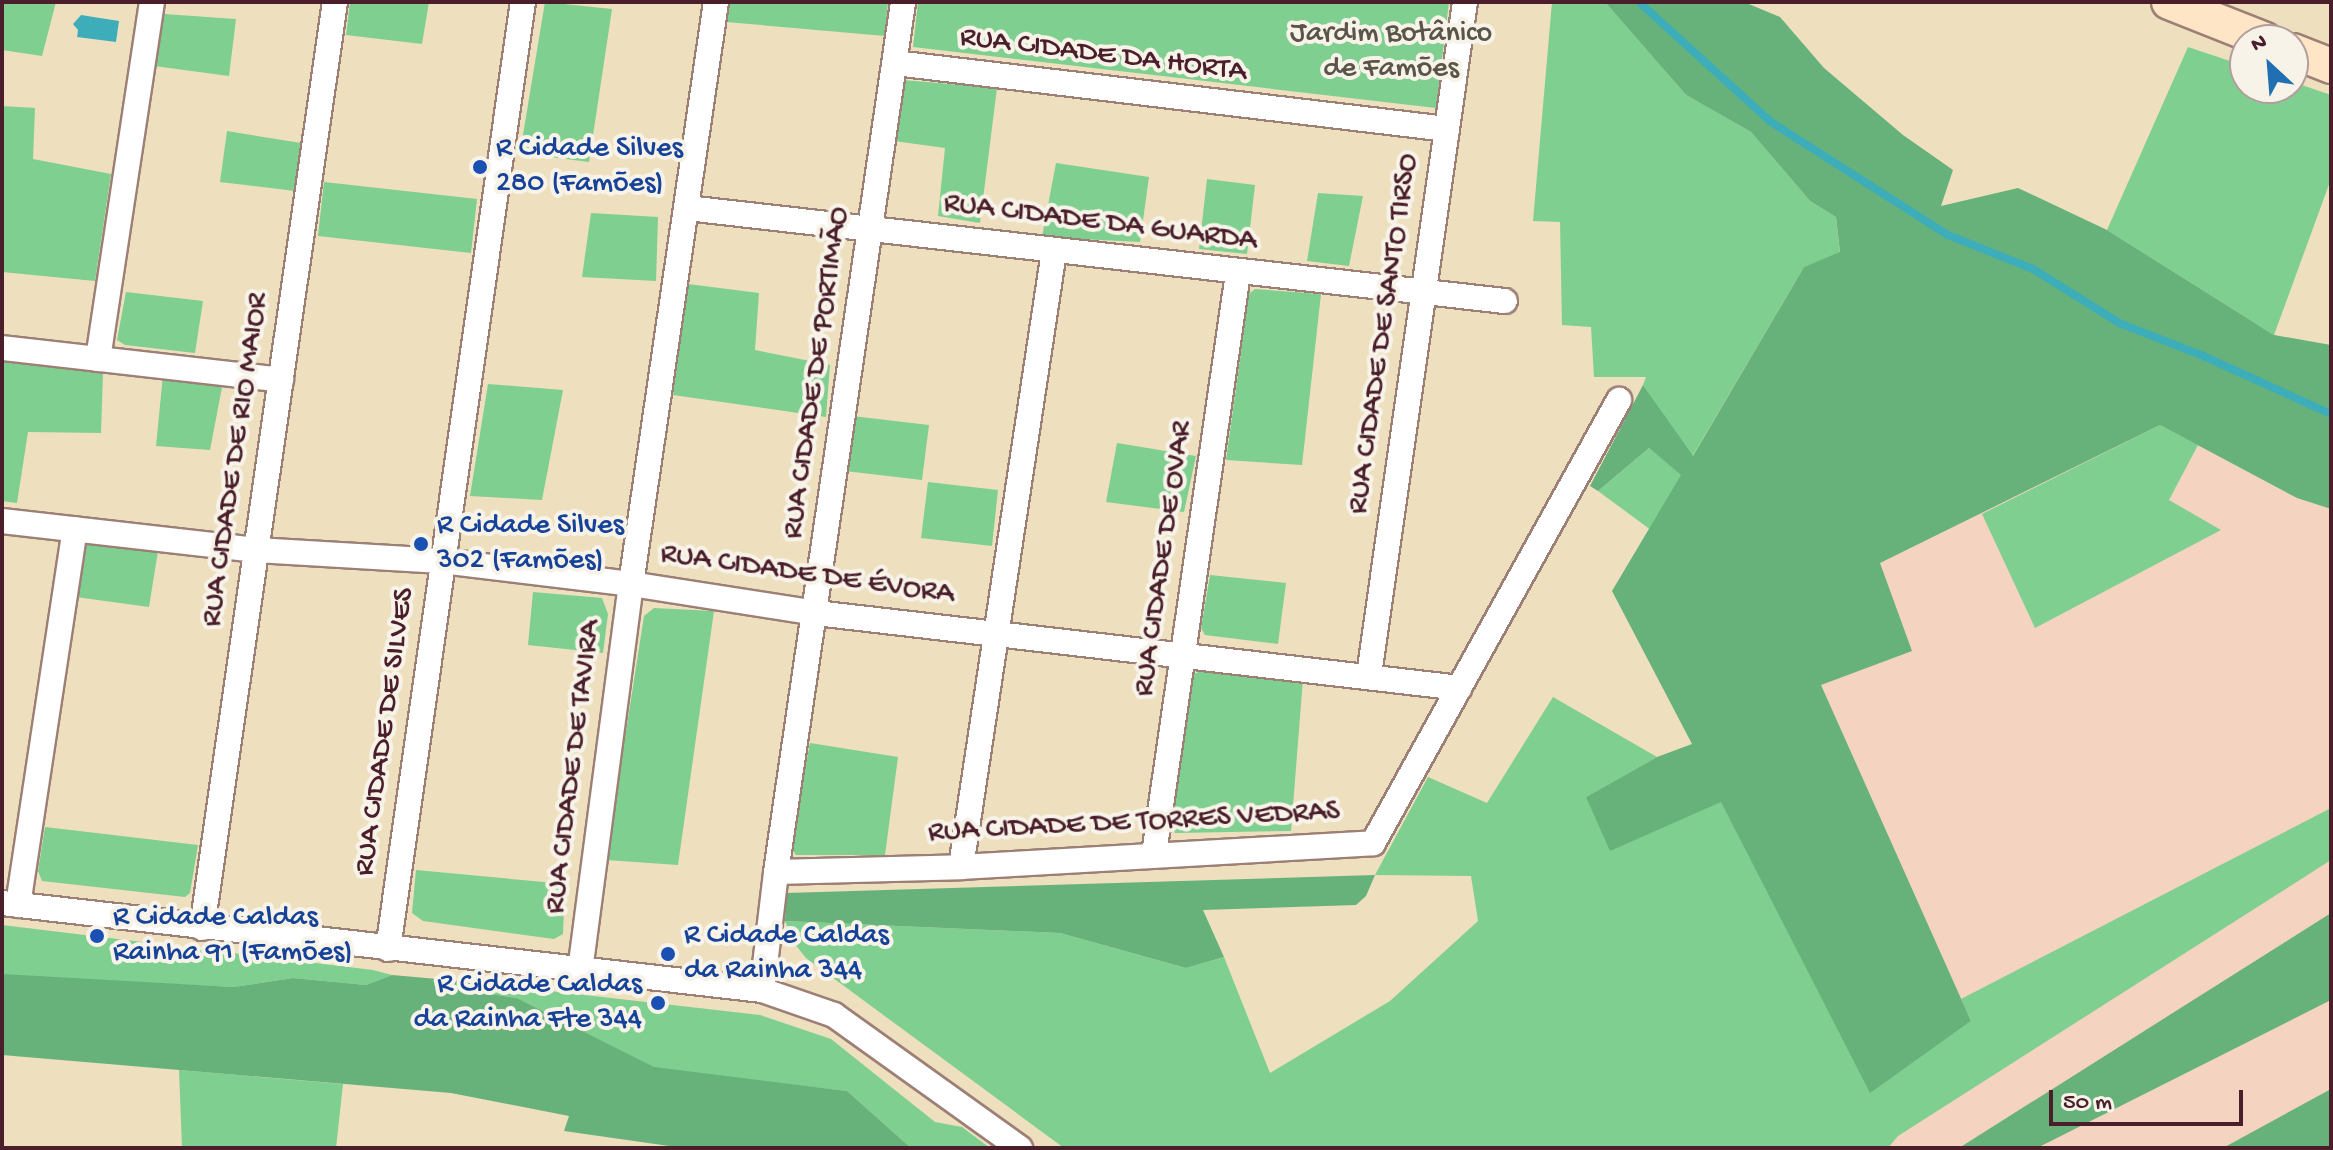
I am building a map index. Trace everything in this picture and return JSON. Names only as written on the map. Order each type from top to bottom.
[{"type":"street","points":[[98,359],[152,2]]},
{"type":"street","name":"RUA CIDADE DE RIO MAIOR","points":[[202,928],[335,2]]},
{"type":"street","name":"RUA CIDADE DE SILVES","points":[[388,949],[523,2]]},
{"type":"street","name":"RUA CIDADE DE TAVIRA","points":[[580,971],[631,584],[716,2]]},
{"type":"street","name":"RUA CIDADE DE PORTIMÃO","points":[[762,990],[776,872],[903,2]]},
{"type":"street","name":"RUA CIDADE DE SANTO TIRSO","points":[[1369,675],[1465,2]]},
{"type":"street","points":[[2169,2],[2229,26]]},
{"type":"street","points":[[2309,57],[2331,66]]},
{"type":"street","name":"RUA CIDADE DA HORTA","points":[[895,63],[1447,129]]},
{"type":"street","name":"RUA CIDADE DA GUARDA","points":[[687,208],[1505,301]]},
{"type":"street","points":[[961,867],[1054,251]]},
{"type":"street","name":"RUA CIDADE DE OVAR","points":[[1154,854],[1238,273]]},
{"type":"street","points":[[2,348],[281,380]]},
{"type":"street","name":"RUA CIDADE DE TORRES VEDRAS","points":[[776,872],[961,867],[1373,843],[1619,400]]},
{"type":"street","name":"RUA CIDADE DE ÉVORA","points":[[2,521],[256,550],[442,561],[631,584],[816,613],[1460,688]]},
{"type":"street","points":[[75,529],[10,904],[762,990],[834,1015],[1020,1148]]},
{"type":"shaded area","points":[[1840,253],[2296,498],[2331,509],[2331,1148],[1888,1148],[1898,1136],[1612,591]]},
{"type":"green space","points":[[2,2],[56,2],[42,56],[2,50]]},
{"type":"green space","points":[[350,2],[429,2],[422,44],[346,35]]},
{"type":"green space","points":[[545,2],[612,9],[589,162],[520,153]]},
{"type":"green space","points":[[730,2],[888,2],[885,36],[726,22]]},
{"type":"green space","name":"Jardim Botânico de Famões","points":[[918,2],[1449,2],[1436,108],[913,47]]},
{"type":"green space","points":[[1552,2],[1605,2],[1686,95],[1751,132],[1810,201],[1836,217],[1840,253],[1804,267],[1692,457],[1643,385],[1646,377],[1594,377],[1591,327],[1562,325],[1560,222],[1533,221]]},
{"type":"green space","points":[[1605,2],[1744,2],[1780,17],[1824,68],[1903,135],[1953,170],[1941,206],[2018,188],[2107,230],[2274,335],[2331,345],[2331,509],[2297,498],[2160,425],[1880,563],[1912,651],[1821,685],[1971,1021],[1870,1093],[1721,802],[1610,851],[1586,797],[1657,757],[1692,744],[1612,591],[1681,475],[1649,448],[1598,491],[1590,486],[1643,385],[1693,456],[1804,267],[1840,252],[1836,217],[1810,201],[1751,132],[1686,95]]},
{"type":"green space","points":[[164,14],[236,19],[229,76],[154,66]]},
{"type":"green space","points":[[2188,47],[2229,61],[2229,104],[2309,104],[2309,87],[2331,95],[2331,179],[2274,335],[2107,230]]},
{"type":"green space","points":[[903,80],[997,88],[980,223],[938,216],[945,148],[894,141]]},
{"type":"green space","points":[[2,106],[35,108],[33,159],[111,174],[95,281],[2,272]]},
{"type":"green space","points":[[227,131],[301,143],[295,191],[220,182]]},
{"type":"green space","points":[[1056,163],[1149,177],[1140,242],[1042,237]]},
{"type":"green space","points":[[1207,179],[1255,185],[1247,254],[1199,249]]},
{"type":"green space","points":[[324,182],[477,199],[471,253],[318,236]]},
{"type":"green space","points":[[1318,193],[1363,196],[1349,266],[1307,261]]},
{"type":"green space","points":[[591,213],[658,217],[656,281],[582,277]]},
{"type":"green space","points":[[688,284],[759,293],[755,350],[830,365],[826,417],[673,395]]},
{"type":"green space","points":[[1255,289],[1321,294],[1302,465],[1226,460],[1249,294]]},
{"type":"green space","points":[[126,292],[203,301],[195,353],[125,345],[117,340]]},
{"type":"green space","points":[[2,357],[103,373],[101,433],[28,432],[17,503],[2,501]]},
{"type":"green space","points":[[163,375],[223,382],[210,450],[156,446]]},
{"type":"green space","points":[[488,384],[563,390],[542,500],[470,496]]},
{"type":"green space","points":[[852,416],[929,425],[922,480],[845,471]]},
{"type":"green space","points":[[2160,425],[2198,445],[2169,500],[2221,530],[2035,628],[1982,514]]},
{"type":"green space","points":[[1117,443],[1196,456],[1184,512],[1106,502]]},
{"type":"green space","points":[[1649,448],[1682,475],[1651,530],[1598,491]]},
{"type":"green space","points":[[928,482],[998,490],[992,546],[921,538]]},
{"type":"green space","points":[[84,540],[158,551],[149,607],[76,597]]},
{"type":"green space","points":[[1210,575],[1286,583],[1278,644],[1205,635],[1201,628]]},
{"type":"green space","points":[[533,592],[602,598],[608,614],[603,653],[528,645]]},
{"type":"green space","points":[[654,608],[714,611],[678,865],[606,860],[644,616]]},
{"type":"green space","points":[[1203,670],[1303,679],[1291,831],[1175,833],[1170,824],[1190,676]]},
{"type":"green space","points":[[1553,697],[1657,757],[1586,797],[1721,801],[1870,1092],[1971,1021],[1961,999],[2331,808],[2331,860],[1898,1136],[1888,1148],[1064,1148],[806,958],[794,943],[785,921],[1060,933],[1186,968],[1224,957],[1270,1073],[1390,1001],[1478,921],[1471,876],[1375,875],[1428,777],[1487,803]]},
{"type":"green space","points":[[810,743],[898,757],[885,855],[796,855],[790,847]]},
{"type":"green space","points":[[45,827],[198,845],[190,893],[185,897],[42,881],[38,871]]},
{"type":"green space","points":[[416,870],[565,884],[563,934],[554,939],[423,921],[412,913]]},
{"type":"green space","points":[[1375,875],[1366,896],[1356,905],[1203,910],[1224,957],[1186,968],[1060,933],[785,921],[786,893]]},
{"type":"green space","points":[[2331,913],[2331,1000],[2037,1148],[1959,1148]]},
{"type":"green space","points":[[2,925],[373,970],[392,975],[366,985],[293,978],[235,987],[2,976]]},
{"type":"green space","points":[[2,974],[234,987],[293,978],[366,985],[392,975],[471,982],[484,993],[517,998],[654,1067],[847,1091],[911,1148],[683,1148],[564,1131],[569,1116],[451,1093],[2,1055]]},
{"type":"green space","points":[[471,982],[760,1015],[831,1039],[935,1122],[962,1127],[990,1148],[911,1148],[847,1091],[657,1069],[517,998],[484,993]]},
{"type":"green space","points":[[179,1070],[343,1084],[336,1148],[182,1148]]},
{"type":"green space","points":[[2331,1089],[2331,1148],[2223,1148]]},
{"type":"water","points":[[81,15],[119,21],[116,42],[77,37],[78,30],[73,24]]},
{"type":"waterway","points":[[1639,2],[1771,122],[1948,235],[2033,269],[2119,323],[2201,355],[2331,414]]},
{"type":"place","name":"R Cidade Silves 280 (Famões)","points":[[480,167]]},
{"type":"place","name":"R Cidade Silves 302 (Famões)","points":[[421,544]]},
{"type":"place","name":"R Cidade Caldas Rainha 91 (Famões)","points":[[97,936]]},
{"type":"place","name":"R Cidade Caldas da Rainha 344","points":[[668,954]]},
{"type":"place","name":"R Cidade Caldas da Rainha Fte 344","points":[[658,1003]]}]
